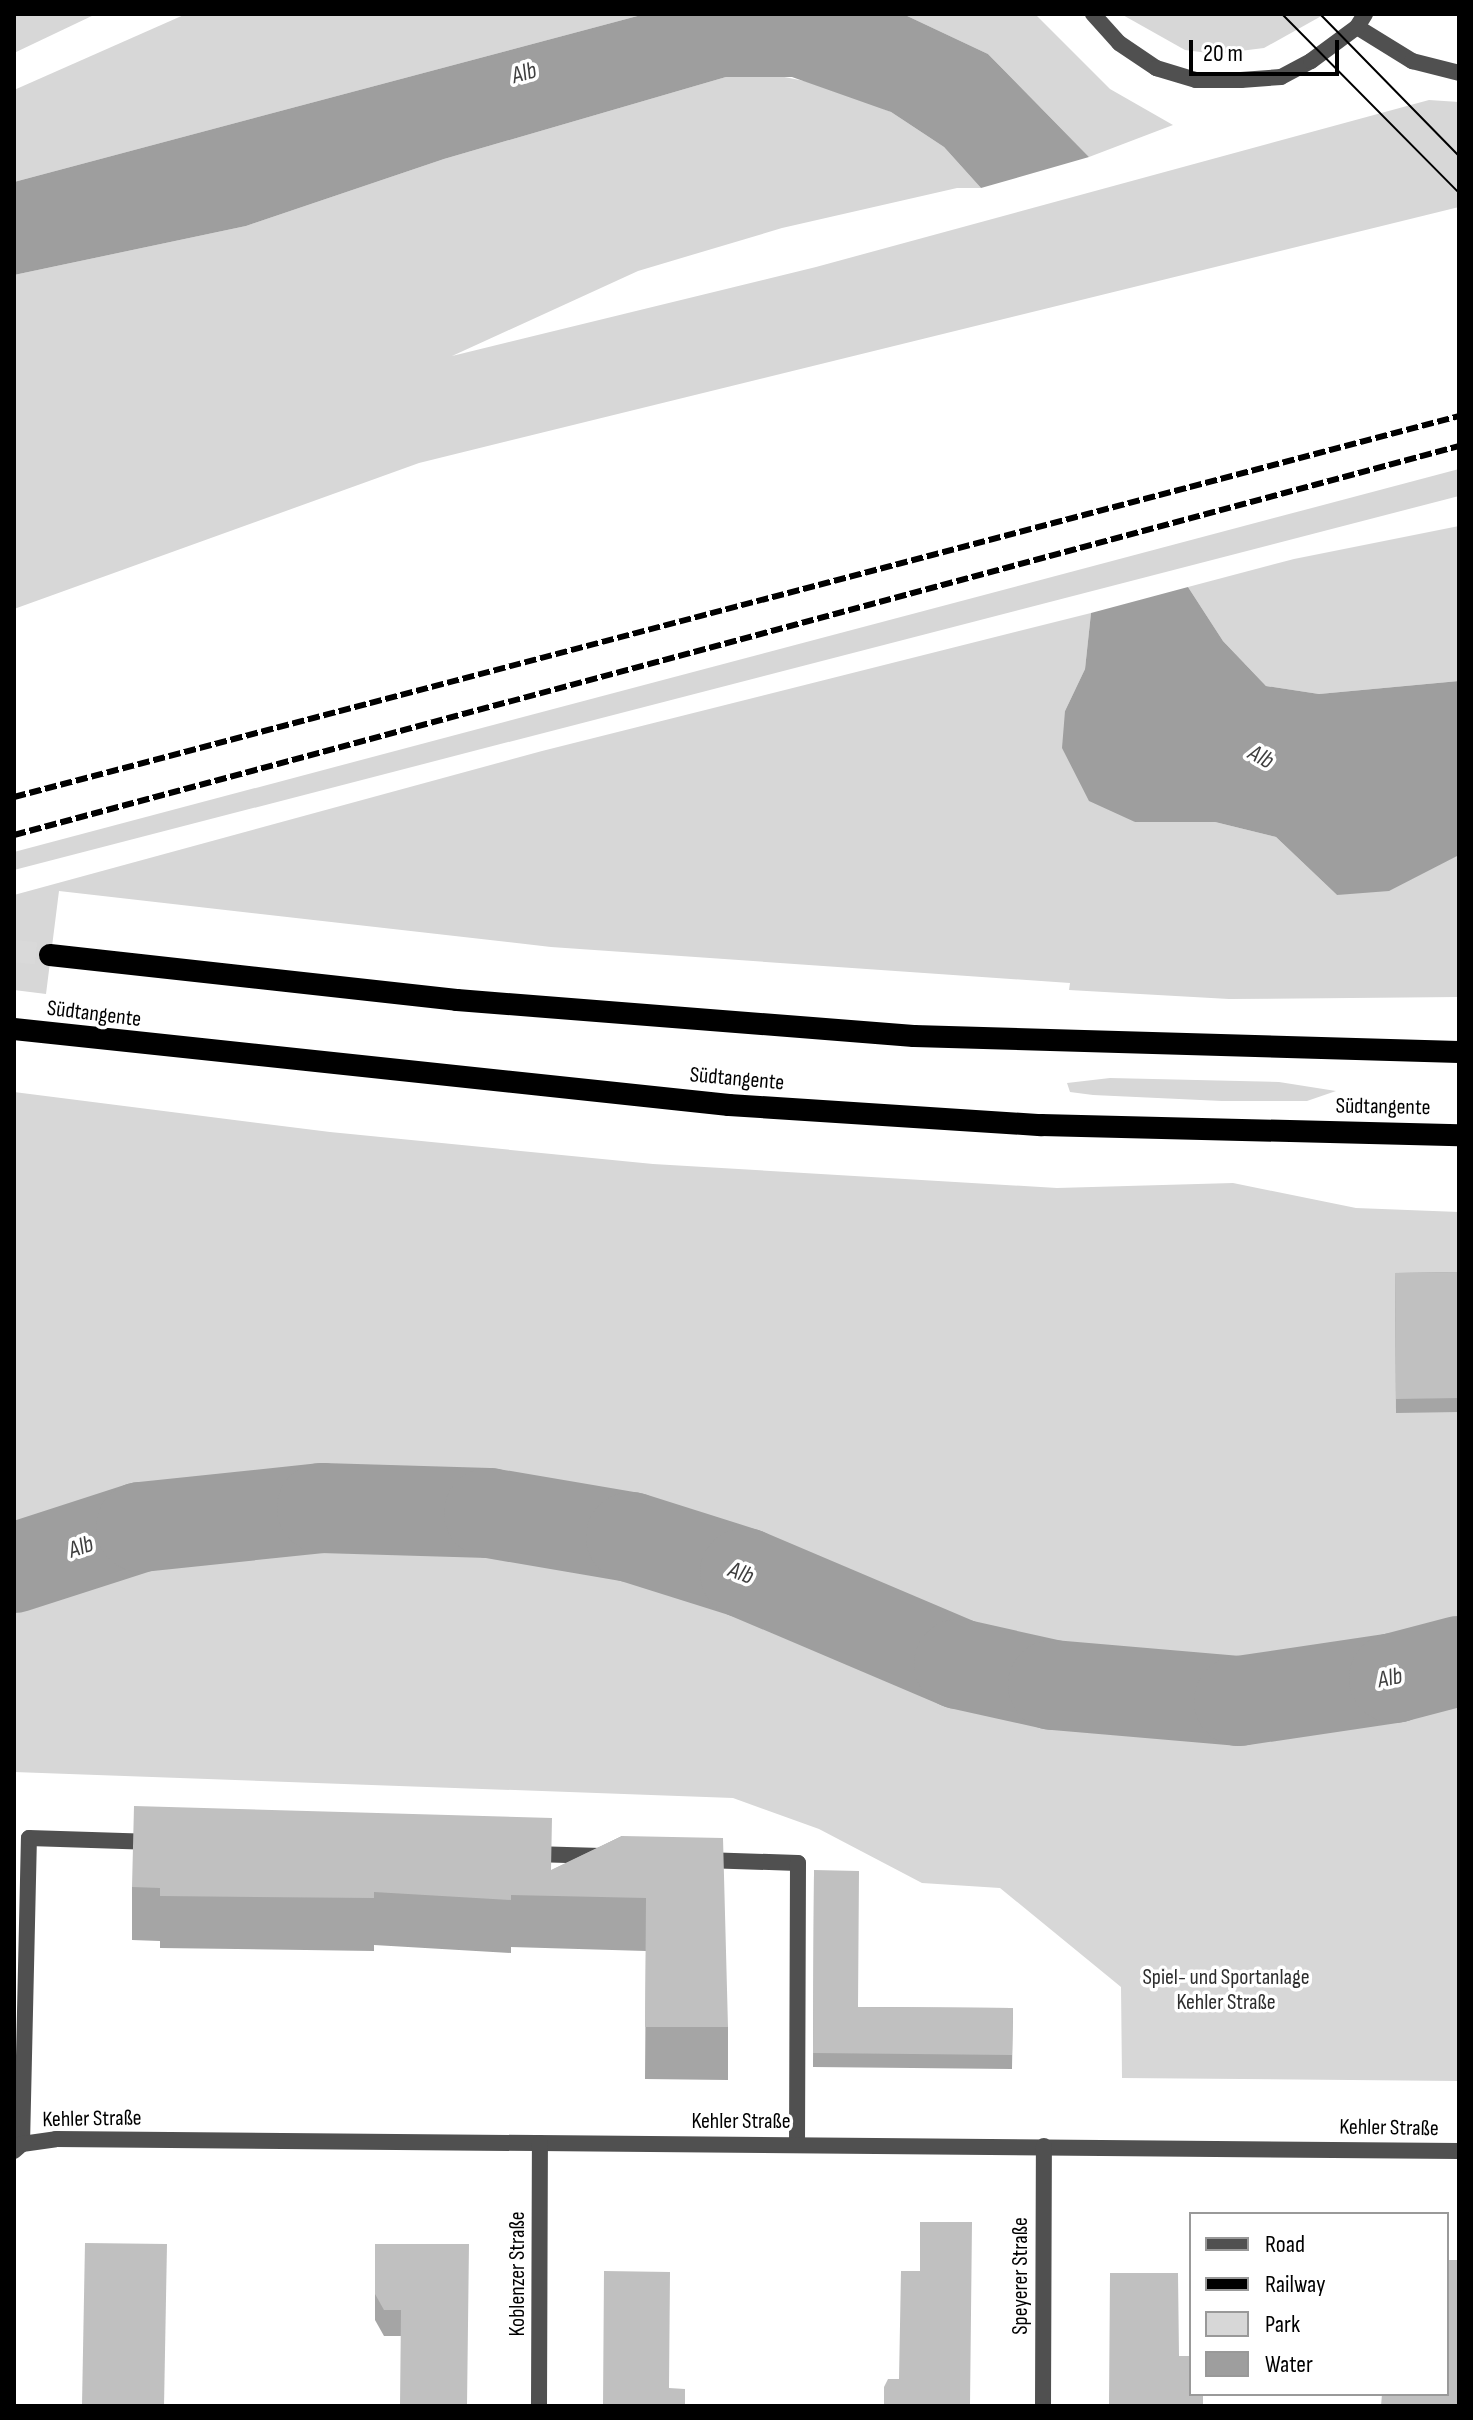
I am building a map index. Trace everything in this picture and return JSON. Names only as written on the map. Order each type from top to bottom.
[{"type":"highway","points":[[50,955],[457,1000],[914,1036],[1459,1052]]},
{"type":"highway","name":"Südtangente","points":[[14,1029],[729,1105],[1041,1125],[1459,1135]]},
{"type":"street","points":[[1093,14],[1119,43],[1156,68],[1196,80],[1281,77],[1361,21],[1412,61],[1459,73]]},
{"type":"street","points":[[18,2148],[29,1838],[170,1843]]},
{"type":"street","points":[[516,1854],[625,1857]]},
{"type":"street","points":[[688,1859],[798,1863],[797,2145]]},
{"type":"street","name":"Kehler Straße","points":[[18,2148],[56,2139],[1459,2151]]},
{"type":"street","name":"Koblenzer Straße","points":[[539,2406],[540,2143]]},
{"type":"street","name":"Speyerer Straße","points":[[1043,2406],[1044,2146]]},
{"type":"green space","points":[[14,14],[96,14],[14,53]]},
{"type":"green space","points":[[186,14],[645,14],[14,182],[14,90]]},
{"type":"green space","points":[[903,14],[1035,14],[1110,89],[1173,125],[1089,157],[988,54]]},
{"type":"green space","points":[[1121,14],[1325,14],[1264,48],[1216,54],[1185,50]]},
{"type":"green space","points":[[764,73],[830,86],[891,112],[944,147],[981,188],[957,188],[782,228],[638,271],[452,356],[816,267],[1429,100],[1459,102],[1459,207],[419,463],[14,609],[14,275],[246,226],[444,159],[726,77]]},
{"type":"green space","points":[[1459,469],[1459,496],[14,870],[14,852]]},
{"type":"green space","points":[[1459,526],[1459,681],[1319,694],[1266,686],[1223,641],[1188,587],[1294,559]]},
{"type":"green space","points":[[1091,613],[1085,669],[1065,711],[1135,822],[1215,822],[1276,837],[1337,895],[1459,855],[1459,997],[1229,999],[1069,990],[1070,983],[551,947],[59,891],[46,994],[14,990],[14,895],[542,751]]},
{"type":"green space","points":[[1110,1078],[1279,1082],[1336,1091],[1307,1101],[1222,1101],[1093,1095],[1070,1092],[1067,1083]]},
{"type":"green space","name":"Spiel- und Sportanlage Kehler Straße","points":[[14,1092],[330,1132],[653,1164],[1057,1188],[1233,1183],[1356,1208],[1459,1212],[1459,1286],[1396,1412],[1459,1412],[1459,2081],[1122,2078],[1121,1987],[1000,1888],[922,1883],[819,1829],[733,1798],[14,1772]]},
{"type":"water","points":[[645,14],[903,14],[988,54],[1089,157],[981,188],[944,147],[891,112],[792,77],[726,77],[444,159],[246,226],[14,275],[14,182]]},
{"type":"water","points":[[1188,587],[1223,641],[1266,686],[1319,694],[1459,681],[1459,855],[1389,891],[1337,895],[1276,837],[1215,822],[1135,822],[1089,801],[1062,748],[1065,711],[1085,669],[1091,613]]},
{"type":"building","points":[[1459,1272],[1459,1398],[1396,1399],[1395,1273]]},
{"type":"building","points":[[134,1806],[552,1818],[551,1870],[622,1836],[723,1838],[728,2027],[645,2027],[646,1898],[511,1895],[511,1900],[374,1892],[374,1898],[160,1896],[160,1888],[132,1887]]},
{"type":"building","points":[[814,1870],[859,1871],[858,2007],[1013,2008],[1012,2055],[813,2053]]},
{"type":"building","points":[[920,2222],[972,2222],[970,2406],[884,2406],[884,2387],[888,2379],[899,2379],[901,2271],[920,2271]]},
{"type":"building","points":[[85,2243],[167,2244],[164,2406],[82,2406]]},
{"type":"building","points":[[375,2244],[469,2244],[467,2406],[400,2406],[401,2310],[384,2310],[375,2294]]},
{"type":"building","points":[[1449,2260],[1459,2260],[1459,2406],[1381,2406],[1382,2396],[1449,2396]]},
{"type":"building","points":[[604,2271],[670,2272],[669,2388],[685,2389],[685,2406],[603,2406]]},
{"type":"building","points":[[1110,2273],[1178,2273],[1179,2356],[1189,2356],[1189,2396],[1203,2396],[1203,2406],[1109,2406]]},
{"type":"waterway","name":"Alb","points":[[14,1568],[141,1527],[322,1508],[489,1513],[631,1537],[745,1573],[959,1664],[1053,1685],[1239,1701],[1394,1678],[1459,1661]]},
{"type":"tunnel","points":[[14,951],[50,955]]},
{"type":"tram line","points":[[1282,14],[1459,193]]},
{"type":"tram line","points":[[1320,14],[1459,156]]},
{"type":"railway","points":[[14,797],[1459,416]]},
{"type":"railway","points":[[14,835],[1459,446]]}]
